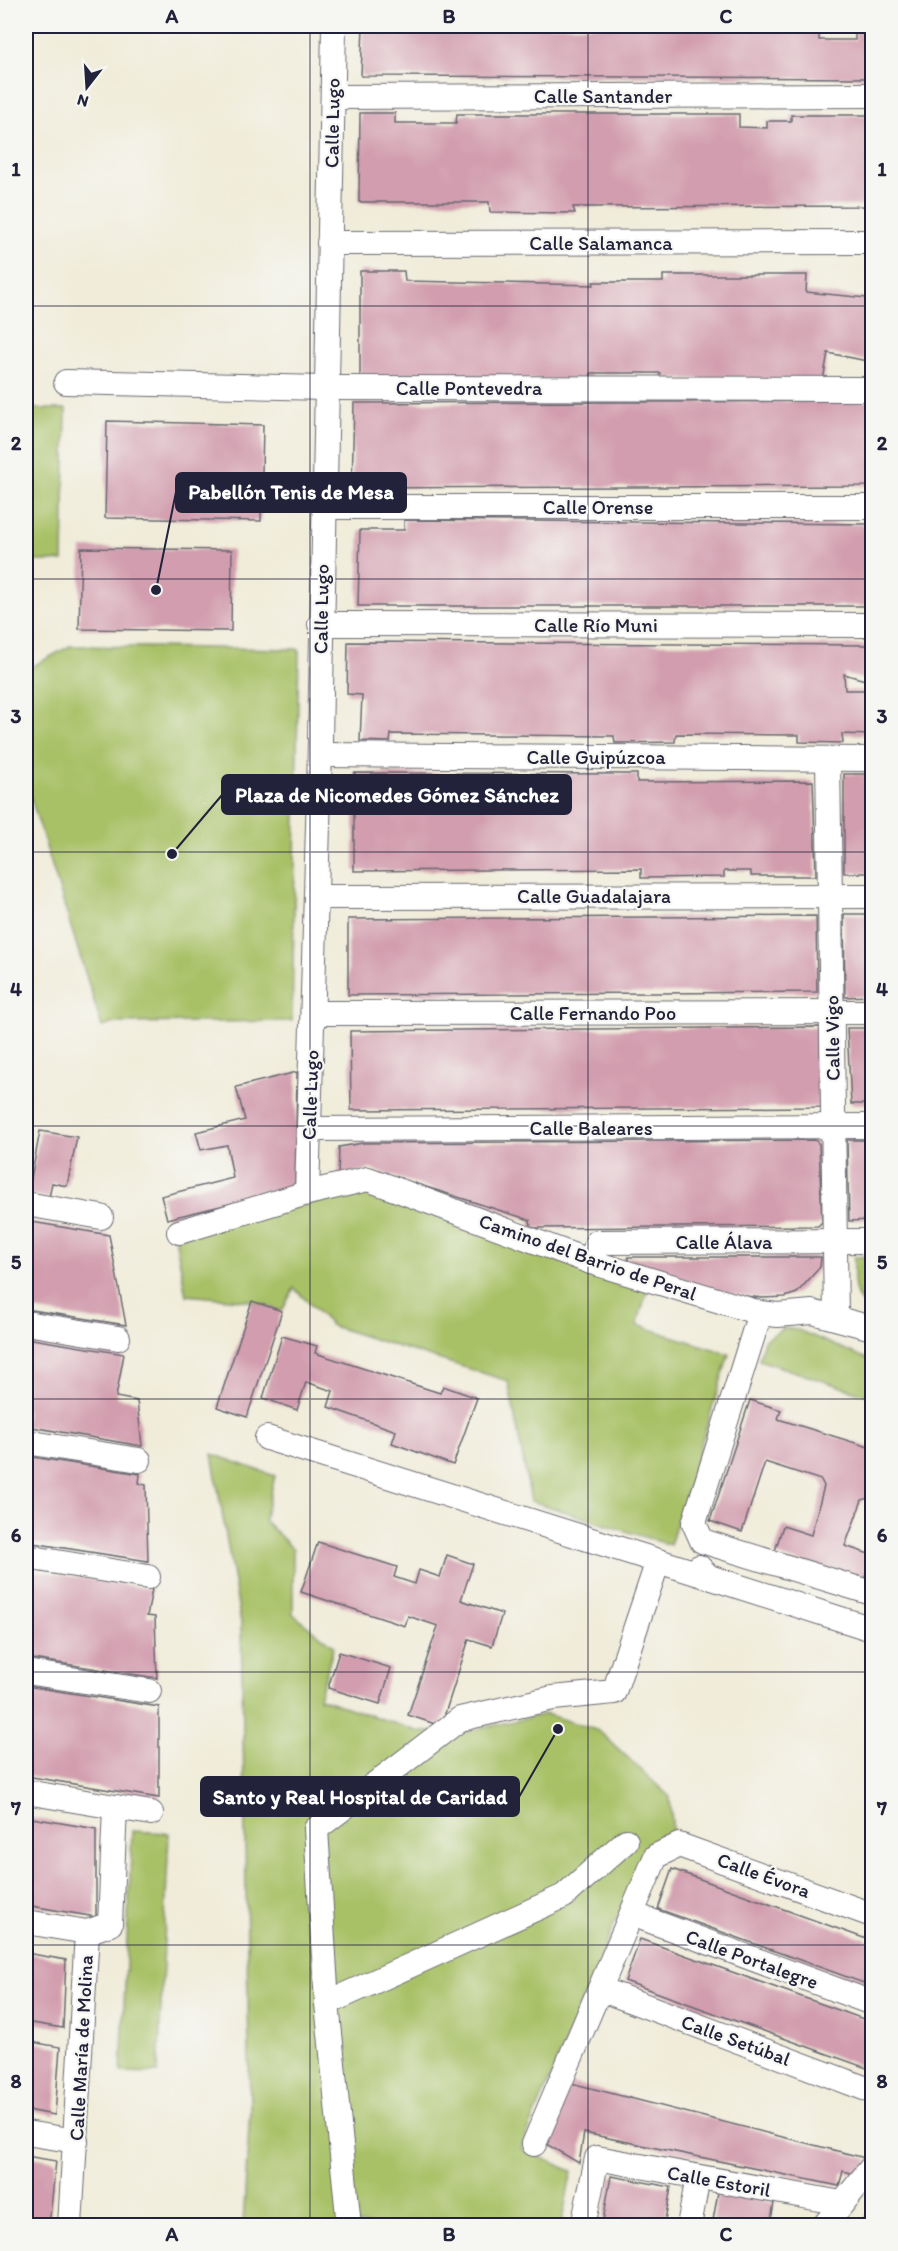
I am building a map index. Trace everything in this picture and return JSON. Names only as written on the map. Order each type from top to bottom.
[{"type":"street","name":"Calle Lugo","points":[[307,1193],[320,755],[320,624],[334,26]]},
{"type":"street","name":"Calle Santander","points":[[333,97],[873,94]]},
{"type":"street","name":"Calle Salamanca","points":[[329,243],[873,242]]},
{"type":"street","name":"Calle Pontevedra","points":[[66,382],[326,388],[873,389]]},
{"type":"street","name":"Calle Orense","points":[[323,507],[873,507]]},
{"type":"street","name":"Calle Río Muni","points":[[320,624],[873,625]]},
{"type":"street","name":"Calle Guipúzcoa","points":[[320,755],[873,759]]},
{"type":"street","name":"Calle Vigo","points":[[828,759],[836,1317]]},
{"type":"street","name":"Calle Guadalajara","points":[[316,897],[873,896]]},
{"type":"street","name":"Calle Fernando Poo","points":[[313,1013],[873,1012]]},
{"type":"street","name":"Calle Baleares","points":[[309,1129],[873,1126]]},
{"type":"street","name":"Camino del Barrio de Peral","points":[[179,1232],[307,1193],[368,1179],[591,1262],[760,1313],[778,1315],[812,1312],[873,1328]]},
{"type":"street","points":[[26,1204],[101,1217]]},
{"type":"street","name":"Calle Álava","points":[[591,1262],[597,1242],[873,1241]]},
{"type":"street","points":[[709,1577],[695,1564],[702,1541],[694,1523],[760,1313]]},
{"type":"street","points":[[26,1323],[118,1338]]},
{"type":"street","points":[[267,1438],[873,1629]]},
{"type":"street","points":[[26,1442],[139,1460]]},
{"type":"street","points":[[702,1541],[873,1593]]},
{"type":"street","points":[[26,1557],[148,1577]]},
{"type":"street","points":[[349,2226],[327,2003],[316,1829],[460,1719],[553,1698],[614,1692],[658,1561]]},
{"type":"street","points":[[26,1672],[149,1690]]},
{"type":"street","points":[[26,1792],[151,1813]]},
{"type":"street","points":[[87,1932],[110,1924],[115,1807]]},
{"type":"street","points":[[327,2003],[564,1896],[626,1841]]},
{"type":"street","name":"Calle Évora","points":[[632,1914],[656,1856],[679,1845],[873,1915]]},
{"type":"street","points":[[534,2144],[632,1914]]},
{"type":"street","name":"Calle Portalegre","points":[[632,1914],[873,2003]]},
{"type":"street","name":"Calle María de Molina","points":[[26,1922],[87,1932],[70,2226]]},
{"type":"street","name":"Calle Setúbal","points":[[600,1989],[873,2091]]},
{"type":"street","points":[[26,2133],[76,2141]]},
{"type":"street","name":"Calle Estoril","points":[[583,2226],[597,2158],[841,2203]]},
{"type":"street","points":[[824,2226],[873,2167]]},
{"type":"street","points":[[689,2226],[698,2177]]},
{"type":"green space","points":[[26,409],[66,409],[63,561],[26,561]]},
{"type":"green space","points":[[70,646],[299,649],[292,1021],[115,1023],[102,1027],[26,782],[26,670]]},
{"type":"green space","points":[[363,1190],[375,1191],[528,1252],[648,1288],[637,1325],[729,1354],[670,1545],[531,1501],[508,1381],[332,1326],[294,1288],[282,1311],[252,1301],[186,1295],[175,1237]]},
{"type":"green space","points":[[872,1256],[872,1311],[860,1301],[855,1288],[854,1257]]},
{"type":"green space","points":[[784,1328],[798,1330],[872,1361],[872,1397],[759,1360],[764,1340]]},
{"type":"green space","points":[[212,1454],[275,1476],[264,1520],[293,1549],[293,1614],[334,1646],[319,1698],[420,1732],[468,1731],[546,1714],[599,1731],[670,1797],[673,1836],[644,1852],[521,2149],[572,2171],[561,2225],[243,2225],[250,2109],[241,1623]]},
{"type":"green space","points":[[132,1831],[169,1833],[158,2073],[121,2072]]},
{"type":"building","points":[[363,26],[819,26],[819,40],[855,40],[855,26],[872,26],[872,78],[361,76]]},
{"type":"building","points":[[360,113],[395,113],[395,123],[456,123],[457,114],[739,114],[739,127],[767,128],[767,121],[791,121],[791,115],[872,115],[872,206],[573,207],[575,213],[490,212],[489,202],[359,202]]},
{"type":"building","points":[[360,271],[404,271],[405,281],[594,285],[593,282],[663,282],[663,275],[807,275],[806,292],[867,298],[870,286],[872,287],[872,362],[828,353],[823,380],[660,379],[660,373],[591,373],[591,380],[360,379]]},
{"type":"building","points":[[872,401],[872,486],[352,488],[354,403]]},
{"type":"building","points":[[107,421],[263,425],[261,521],[105,518]]},
{"type":"building","points":[[404,520],[872,524],[872,606],[358,606],[360,530],[404,530]]},
{"type":"building","points":[[81,548],[232,550],[231,631],[79,629]]},
{"type":"building","points":[[348,642],[872,645],[872,682],[844,674],[845,690],[872,690],[872,735],[842,734],[843,743],[799,742],[799,735],[676,734],[675,742],[615,743],[614,736],[391,734],[390,742],[360,741],[362,695],[347,694]]},
{"type":"building","points":[[354,773],[637,774],[637,782],[813,781],[816,876],[751,876],[751,871],[724,871],[724,877],[641,878],[641,869],[354,871]]},
{"type":"building","points":[[844,774],[872,774],[872,873],[844,873]]},
{"type":"building","points":[[844,914],[872,914],[872,996],[845,997]]},
{"type":"building","points":[[816,916],[817,992],[348,995],[348,919]]},
{"type":"building","points":[[820,1027],[821,1107],[351,1110],[350,1031]]},
{"type":"building","points":[[847,1028],[872,1028],[872,1104],[851,1104]]},
{"type":"building","points":[[297,1072],[295,1188],[167,1219],[161,1196],[233,1178],[227,1145],[201,1150],[196,1132],[245,1120],[236,1087]]},
{"type":"building","points":[[40,1131],[77,1137],[67,1186],[52,1183],[49,1198],[26,1194],[26,1178],[31,1179]]},
{"type":"building","points":[[815,1140],[819,1144],[822,1222],[818,1226],[531,1228],[530,1220],[370,1169],[338,1177],[339,1147],[363,1143]]},
{"type":"building","points":[[847,1140],[872,1140],[872,1220],[849,1221]]},
{"type":"building","points":[[26,1221],[109,1235],[126,1325],[26,1309]]},
{"type":"building","points":[[628,1257],[821,1257],[820,1267],[797,1293],[785,1297],[763,1298],[736,1295],[629,1265]]},
{"type":"building","points":[[252,1301],[282,1311],[247,1417],[217,1407]]},
{"type":"building","points":[[282,1336],[317,1346],[315,1353],[440,1393],[443,1386],[477,1398],[453,1465],[392,1443],[396,1431],[328,1407],[333,1391],[306,1382],[297,1410],[263,1398]]},
{"type":"building","points":[[26,1338],[124,1354],[116,1397],[137,1401],[142,1446],[26,1426]]},
{"type":"building","points":[[750,1400],[781,1410],[778,1419],[872,1448],[872,1497],[862,1500],[845,1546],[872,1555],[863,1584],[774,1554],[783,1526],[811,1535],[824,1486],[821,1480],[765,1462],[742,1532],[710,1521]]},
{"type":"building","points":[[26,1456],[140,1474],[139,1483],[146,1485],[148,1561],[26,1542]]},
{"type":"building","points":[[318,1542],[397,1567],[394,1577],[415,1584],[419,1570],[440,1577],[447,1555],[473,1564],[461,1600],[502,1614],[492,1646],[469,1639],[441,1726],[408,1715],[438,1626],[408,1616],[405,1626],[301,1592]]},
{"type":"building","points":[[26,1569],[152,1589],[147,1616],[155,1617],[157,1678],[26,1658]]},
{"type":"building","points":[[339,1652],[391,1668],[380,1704],[328,1688]]},
{"type":"building","points":[[26,1686],[159,1707],[159,1798],[26,1776]]},
{"type":"building","points":[[26,1817],[96,1829],[96,1917],[26,1905]]},
{"type":"building","points":[[672,1869],[872,1941],[872,1986],[658,1909]]},
{"type":"building","points":[[640,1939],[872,2022],[872,2070],[625,1981]]},
{"type":"building","points":[[26,1953],[66,1960],[63,2028],[26,2022]]},
{"type":"building","points":[[26,2041],[60,2047],[55,2115],[26,2110]]},
{"type":"building","points":[[571,2083],[869,2159],[859,2175],[843,2171],[839,2186],[584,2133],[579,2163],[546,2144]]},
{"type":"building","points":[[26,2156],[56,2161],[49,2226],[26,2226]]},
{"type":"building","points":[[611,2176],[671,2187],[664,2226],[602,2226]]},
{"type":"building","points":[[718,2192],[774,2203],[770,2226],[712,2226]]},
{"type":"building","points":[[866,2216],[872,2226],[859,2226]]},
{"type":"place","name":"Pabellón Tenis de Mesa","points":[[156,590]]},
{"type":"place","name":"Plaza de Nicomedes Gómez Sánchez","points":[[172,854]]},
{"type":"place","name":"Santo y Real Hospital de Caridad","points":[[558,1729]]}]
